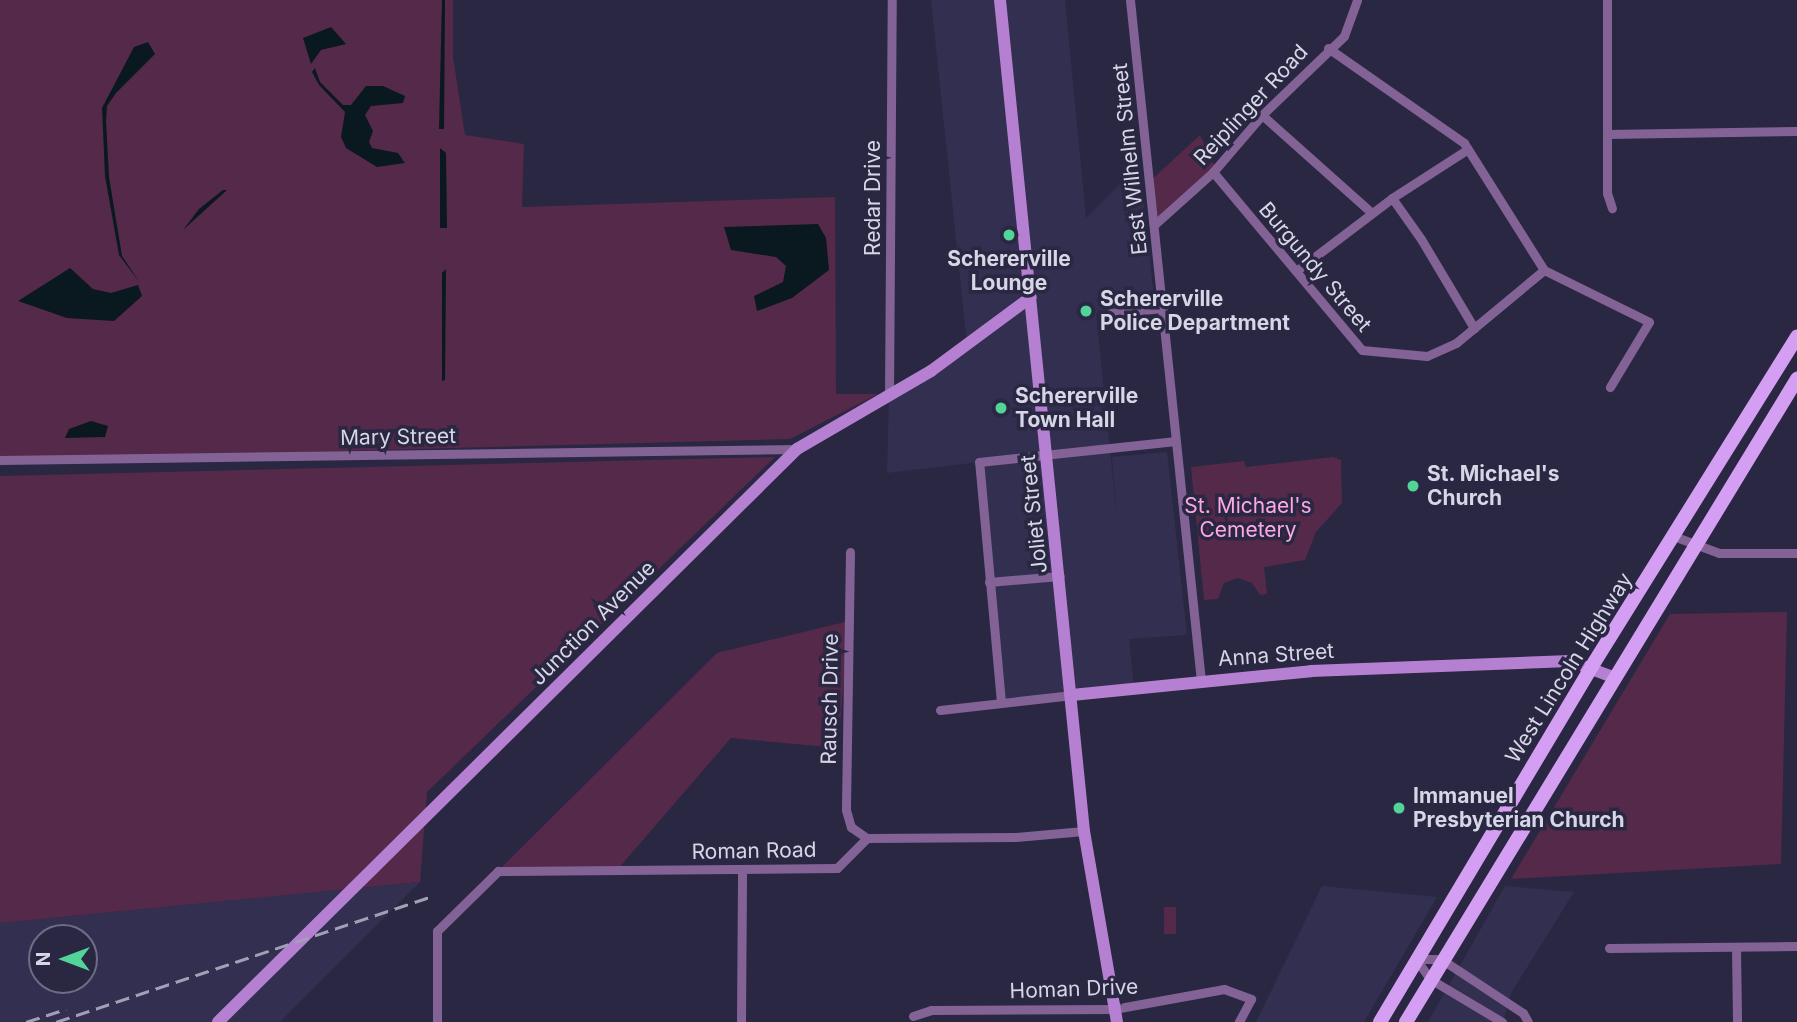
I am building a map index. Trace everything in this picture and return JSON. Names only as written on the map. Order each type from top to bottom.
[{"type":"main road","name":"West Lincoln Highway","points":[[1380,1022],[1591,666],[1676,537],[1797,337]]},
{"type":"main road","name":"West Lincoln Highway","points":[[1406,1022],[1441,959],[1797,379]]},
{"type":"street","name":"Redar Drive","points":[[889,396],[892,0]]},
{"type":"street","name":"Joliet Street","points":[[1000,0],[1084,831],[1115,1015]]},
{"type":"street","name":"East Wilhelm Street","points":[[1130,0],[1201,681]]},
{"type":"street","name":"Reiplinger Road","points":[[1154,225],[1213,172],[1262,115],[1349,29],[1357,0]]},
{"type":"street","points":[[1607,0],[1607,193],[1612,208]]},
{"type":"street","points":[[1328,48],[1468,149],[1544,270],[1649,323],[1610,387]]},
{"type":"street","points":[[1262,115],[1372,213]]},
{"type":"street","points":[[1607,134],[1797,131]]},
{"type":"street","points":[[1296,271],[1392,198],[1468,149]]},
{"type":"street","name":"Burgundy Street","points":[[1213,172],[1362,350],[1427,356],[1456,343],[1544,270]]},
{"type":"street","points":[[1392,198],[1422,239],[1474,328]]},
{"type":"street","name":"Junction Avenue","points":[[218,1022],[797,449],[931,371],[1031,296]]},
{"type":"street","points":[[1111,313],[1163,308]]},
{"type":"street","points":[[1001,702],[979,462],[1176,440]]},
{"type":"street","name":"Mary Street","points":[[0,460],[797,449]]},
{"type":"street","points":[[1676,537],[1719,553],[1797,552]]},
{"type":"street","name":"Rausch Drive","points":[[850,552],[846,810],[851,827],[867,838]]},
{"type":"street","points":[[989,582],[1060,576]]},
{"type":"street","name":"Anna Street","points":[[940,710],[1201,681],[1353,669],[1570,661],[1591,666],[1613,677]]},
{"type":"street","points":[[867,838],[1016,837],[1084,831]]},
{"type":"street","name":"Roman Road","points":[[437,1022],[437,931],[498,871],[836,868],[867,838]]},
{"type":"street","points":[[741,1022],[742,869]]},
{"type":"street","points":[[1609,948],[1797,946]]},
{"type":"street","points":[[1736,947],[1737,1022]]},
{"type":"street","points":[[1416,959],[1441,959],[1523,1013],[1528,1022]]},
{"type":"street","points":[[1416,959],[1430,979],[1502,1022]]},
{"type":"street","name":"Homan Drive","points":[[913,1016],[931,1010],[1115,1015],[1224,989],[1251,999],[1239,1022]]},
{"type":"shaded area","points":[[442,0],[445,0],[444,129],[439,129]]},
{"type":"shaded area","points":[[931,0],[1065,0],[1086,218],[1140,164],[1155,308],[1096,313],[1117,519],[1112,457],[1167,452],[1187,635],[1129,639],[1134,688],[1001,702],[979,462],[887,473],[889,396],[967,344]]},
{"type":"shaded area","points":[[331,27],[346,44],[321,50],[311,64],[303,38]]},
{"type":"shaded area","points":[[148,42],[155,54],[116,93],[107,106],[106,121],[109,177],[122,256],[140,283],[119,255],[105,176],[102,108],[134,47]]},
{"type":"shaded area","points":[[315,68],[320,82],[343,105],[351,105],[366,86],[383,86],[405,96],[403,103],[371,106],[365,115],[373,131],[369,142],[372,148],[398,153],[405,163],[377,167],[346,148],[341,137],[345,112],[319,85],[312,72]]},
{"type":"shaded area","points":[[440,148],[446,153],[447,228],[440,228]]},
{"type":"shaded area","points":[[223,190],[227,190],[183,230],[199,209]]},
{"type":"shaded area","points":[[818,224],[826,238],[829,270],[792,298],[757,311],[754,296],[783,282],[786,266],[776,257],[731,250],[724,227]]},
{"type":"shaded area","points":[[70,268],[93,289],[111,293],[138,285],[142,296],[114,321],[67,318],[18,301]]},
{"type":"shaded area","points":[[446,269],[445,380],[442,381],[442,273]]},
{"type":"shaded area","points":[[91,421],[108,426],[105,437],[65,438],[69,429]]},
{"type":"shaded area","points":[[420,882],[280,1022],[0,1022],[0,923]]},
{"type":"shaded area","points":[[1322,886],[1437,897],[1364,1022],[1256,1022]]},
{"type":"shaded area","points":[[1505,886],[1574,892],[1511,993],[1503,1022],[1428,1022]]},
{"type":"green space","points":[[0,0],[453,0],[453,57],[465,135],[524,144],[522,207],[835,197],[836,394],[878,394],[790,439],[0,460]]},
{"type":"green space","points":[[1200,135],[1216,169],[1154,225],[1149,182]]},
{"type":"green space","points":[[775,457],[427,792],[420,882],[0,923],[0,476]]},
{"type":"green space","name":"St. Michael's Cemetery","points":[[1333,457],[1341,460],[1342,503],[1316,532],[1305,560],[1264,567],[1267,594],[1260,595],[1252,583],[1238,578],[1224,583],[1218,599],[1204,600],[1191,467],[1244,461],[1246,467]]},
{"type":"green space","points":[[1787,612],[1781,864],[1511,879],[1670,614]]},
{"type":"green space","points":[[849,621],[838,748],[731,738],[617,870],[498,871],[717,653]]},
{"type":"green space","points":[[1164,907],[1176,907],[1176,934],[1164,934]]},
{"type":"railway","points":[[56,1022],[430,897]]},
{"type":"railway","points":[[26,1022],[66,1009]]},
{"type":"place","name":"Schererville Lounge","points":[[1009,235]]},
{"type":"place","name":"Schererville Police Department","points":[[1086,311]]},
{"type":"place","name":"Schererville Town Hall","points":[[1001,408]]},
{"type":"place","name":"St. Michael's Church","points":[[1413,486]]},
{"type":"place","name":"Immanuel Presbyterian Church","points":[[1399,808]]}]
